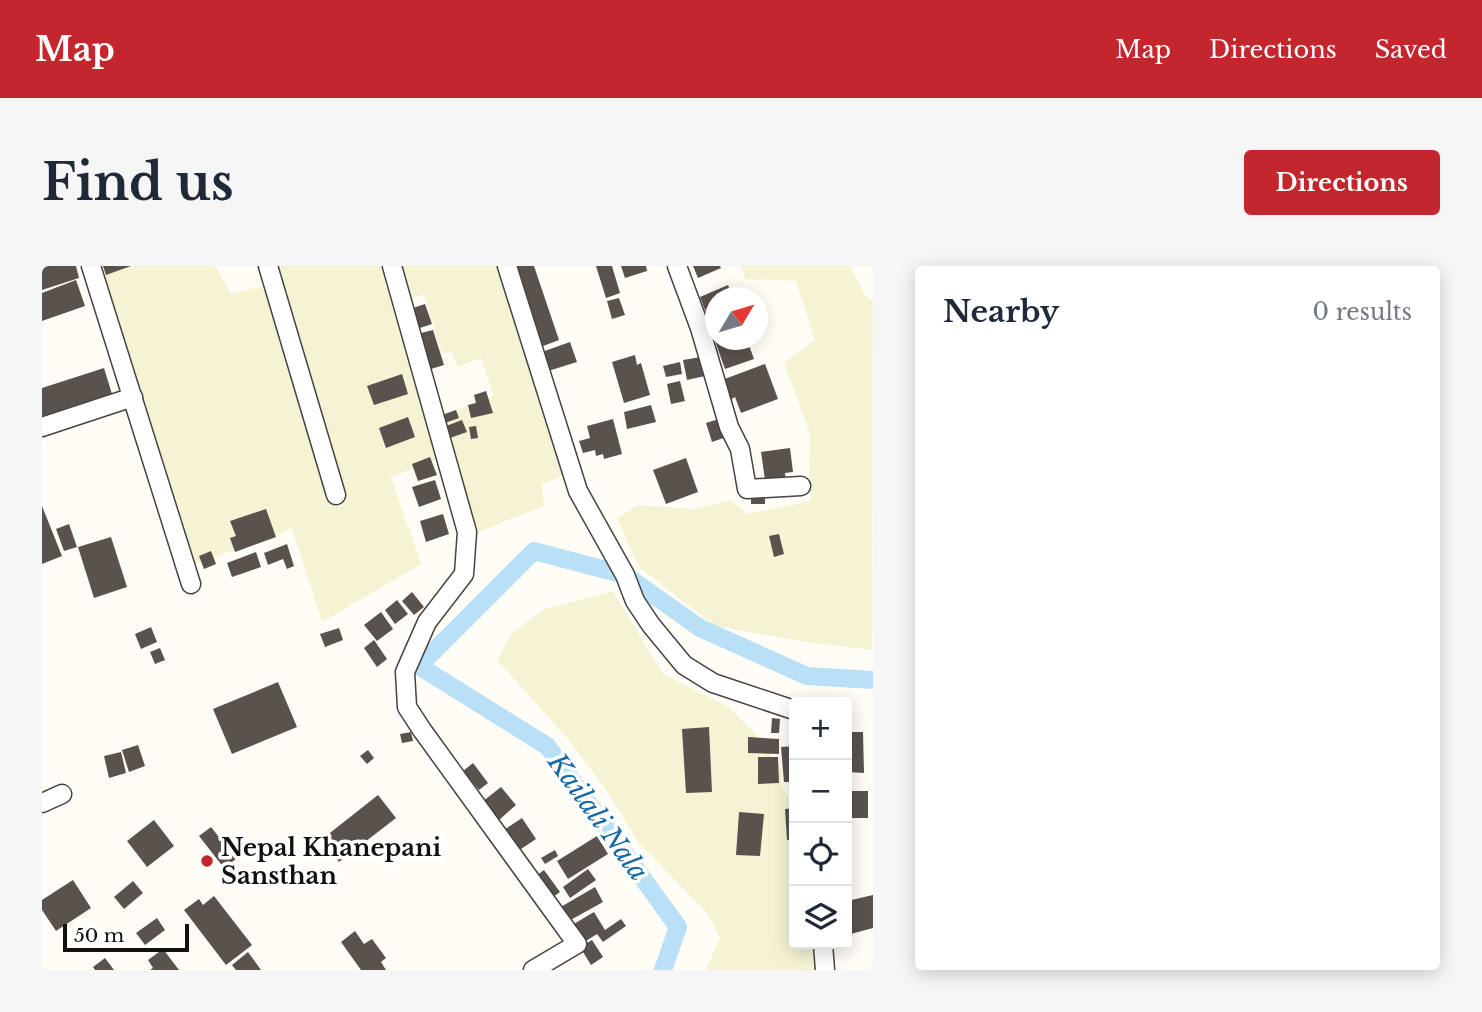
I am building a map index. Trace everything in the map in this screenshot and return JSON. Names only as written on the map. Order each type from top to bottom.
[{"type":"street","points":[[91,266],[191,584]]},
{"type":"street","points":[[268,266],[336,495]]},
{"type":"street","points":[[392,266],[467,532],[464,573],[427,622],[405,672],[407,707],[577,944],[533,970]]},
{"type":"street","points":[[507,266],[578,491],[625,575],[635,601],[651,625],[684,664],[713,683],[789,708]]},
{"type":"street","points":[[677,266],[700,328],[730,428],[740,449],[747,489],[801,486]]},
{"type":"street","points":[[42,427],[132,397]]},
{"type":"street","points":[[42,803],[62,794]]},
{"type":"street","points":[[823,949],[825,970]]},
{"type":"shaded area","points":[[101,266],[215,266],[231,294],[275,283],[274,266],[384,266],[437,460],[391,477],[421,564],[322,622],[292,529],[196,564]]},
{"type":"shaded area","points":[[399,266],[503,266],[570,473],[542,484],[544,506],[478,532],[442,415],[494,396],[481,358],[457,367],[452,352],[442,353],[424,295],[408,299]]},
{"type":"shaded area","points":[[741,266],[850,266],[865,295],[873,301],[872,650],[715,626],[639,567],[617,519],[638,505],[693,509],[731,500],[748,514],[811,501],[810,434],[784,363],[815,340],[796,281],[745,279]]},
{"type":"shaded area","points":[[613,591],[663,674],[729,707],[757,736],[782,771],[781,784],[789,799],[789,949],[813,949],[815,970],[706,970],[720,938],[707,913],[638,842],[605,788],[568,739],[497,660],[513,632],[545,609]]},
{"type":"building","points":[[42,266],[76,266],[79,278],[42,290]]},
{"type":"building","points":[[103,266],[131,266],[106,275]]},
{"type":"building","points":[[510,266],[534,266],[559,340],[538,348]]},
{"type":"building","points":[[596,266],[612,266],[620,293],[606,298]]},
{"type":"building","points":[[621,266],[646,266],[647,271],[625,278]]},
{"type":"building","points":[[693,266],[720,266],[721,268],[698,278]]},
{"type":"building","points":[[76,280],[85,306],[42,321],[42,293]]},
{"type":"building","points":[[705,295],[705,310],[700,297]]},
{"type":"building","points":[[619,298],[625,315],[612,319],[607,301]]},
{"type":"building","points":[[425,304],[432,324],[417,329],[410,309]]},
{"type":"building","points":[[433,330],[444,365],[431,369],[421,333]]},
{"type":"building","points":[[570,342],[577,362],[545,372],[539,353]]},
{"type":"building","points":[[718,350],[751,350],[754,359],[725,369]]},
{"type":"building","points":[[635,355],[637,365],[641,363],[650,395],[624,403],[612,362]]},
{"type":"building","points":[[701,357],[705,376],[687,380],[683,360]]},
{"type":"building","points":[[680,362],[682,374],[666,377],[663,366]]},
{"type":"building","points":[[765,364],[778,399],[741,413],[735,397],[730,400],[722,380]]},
{"type":"building","points":[[104,368],[112,394],[42,417],[42,388]]},
{"type":"building","points":[[402,374],[408,394],[374,405],[367,386]]},
{"type":"building","points":[[680,381],[685,401],[671,404],[667,384]]},
{"type":"building","points":[[486,391],[493,413],[471,418],[468,405],[476,403],[474,395]]},
{"type":"building","points":[[651,405],[656,422],[627,429],[624,412]]},
{"type":"building","points":[[456,410],[459,418],[445,423],[442,415]]},
{"type":"building","points":[[408,417],[415,437],[386,448],[379,428]]},
{"type":"building","points":[[722,418],[729,436],[712,442],[706,423]]},
{"type":"building","points":[[613,419],[622,454],[604,459],[603,454],[596,456],[595,450],[583,453],[579,441],[590,438],[587,426]]},
{"type":"building","points":[[462,420],[467,432],[450,438],[446,426]]},
{"type":"building","points":[[476,426],[478,438],[471,439],[469,427]]},
{"type":"building","points":[[790,448],[793,472],[785,473],[786,481],[765,480],[761,452]]},
{"type":"building","points":[[430,457],[437,475],[418,481],[412,464]]},
{"type":"building","points":[[686,458],[698,492],[666,504],[653,470]]},
{"type":"building","points":[[435,480],[441,499],[419,507],[412,487]]},
{"type":"building","points":[[751,490],[765,490],[765,504],[751,504]]},
{"type":"building","points":[[42,506],[62,556],[42,564]]},
{"type":"building","points":[[266,509],[276,537],[235,552],[230,538],[236,536],[230,521]]},
{"type":"building","points":[[443,514],[449,534],[426,542],[420,521]]},
{"type":"building","points":[[69,524],[77,547],[64,551],[56,529]]},
{"type":"building","points":[[779,534],[784,554],[774,557],[769,536]]},
{"type":"building","points":[[111,537],[127,587],[94,598],[78,547]]},
{"type":"building","points":[[287,544],[294,566],[287,569],[283,559],[268,565],[264,553]]},
{"type":"building","points":[[211,551],[216,564],[204,569],[199,556]]},
{"type":"building","points":[[256,552],[261,567],[232,577],[227,563]]},
{"type":"building","points":[[412,592],[424,607],[414,615],[402,601]]},
{"type":"building","points":[[397,600],[408,614],[395,624],[385,610]]},
{"type":"building","points":[[381,612],[393,629],[377,641],[364,625]]},
{"type":"building","points":[[151,627],[157,642],[141,649],[135,634]]},
{"type":"building","points":[[339,628],[343,640],[325,647],[320,634]]},
{"type":"building","points":[[374,640],[387,659],[377,667],[364,648]]},
{"type":"building","points":[[160,648],[165,660],[155,664],[150,652]]},
{"type":"building","points":[[278,682],[297,727],[232,754],[213,709]]},
{"type":"building","points":[[772,718],[780,719],[779,733],[771,733]]},
{"type":"building","points":[[709,727],[712,792],[686,793],[682,729]]},
{"type":"building","points":[[411,732],[413,741],[402,743],[400,734]]},
{"type":"building","points":[[852,732],[863,732],[864,773],[852,772]]},
{"type":"building","points":[[748,737],[779,739],[779,754],[748,753]]},
{"type":"building","points":[[138,745],[145,766],[129,772],[122,750]]},
{"type":"building","points":[[789,746],[789,782],[784,782],[781,747]]},
{"type":"building","points":[[368,750],[374,758],[367,764],[360,756]]},
{"type":"building","points":[[121,752],[126,773],[109,778],[104,756]]},
{"type":"building","points":[[758,757],[778,757],[779,783],[758,784]]},
{"type":"building","points":[[473,763],[488,783],[479,790],[463,771]]},
{"type":"building","points":[[501,787],[516,805],[498,821],[482,802]]},
{"type":"building","points":[[852,791],[868,791],[868,818],[852,818]]},
{"type":"building","points":[[378,795],[396,818],[339,862],[321,840]]},
{"type":"building","points":[[785,809],[789,809],[789,840],[787,840]]},
{"type":"building","points":[[739,812],[764,814],[760,856],[736,855]]},
{"type":"building","points":[[522,818],[536,839],[515,853],[501,832]]},
{"type":"building","points":[[154,820],[174,846],[147,867],[127,841]]},
{"type":"building","points":[[211,827],[236,859],[224,868],[199,836]]},
{"type":"building","points":[[597,836],[608,854],[568,879],[557,861]]},
{"type":"building","points":[[555,850],[558,856],[545,864],[541,858]]},
{"type":"building","points":[[588,869],[596,880],[570,898],[563,887]]},
{"type":"building","points":[[544,870],[560,892],[549,900],[533,878]]},
{"type":"building","points":[[73,880],[91,908],[56,931],[42,910],[42,900]]},
{"type":"building","points":[[133,881],[143,893],[124,909],[114,897]]},
{"type":"building","points":[[595,887],[603,902],[567,922],[559,908]]},
{"type":"building","points":[[873,895],[873,928],[852,934],[852,900]]},
{"type":"building","points":[[214,896],[252,945],[226,965],[184,910],[199,899],[203,905]]},
{"type":"building","points":[[594,912],[605,930],[621,919],[626,926],[603,942],[597,934],[578,946],[567,928]]},
{"type":"building","points":[[157,918],[165,930],[145,945],[136,933]]},
{"type":"building","points":[[355,931],[364,944],[372,939],[386,958],[381,962],[386,970],[361,970],[341,942]]},
{"type":"building","points":[[592,940],[603,957],[591,965],[580,947]]},
{"type":"building","points":[[163,949],[179,970],[150,970],[153,968],[148,960]]},
{"type":"building","points":[[248,952],[261,970],[236,970],[232,965]]},
{"type":"building","points":[[105,958],[114,970],[95,970],[93,967]]},
{"type":"waterway","name":"Kailali Nala","points":[[663,970],[678,927],[547,746],[419,666],[534,551],[625,575],[700,628],[807,676],[873,680]]},
{"type":"place","name":"Nepal Khanepani Sansthan","points":[[207,861]]}]
